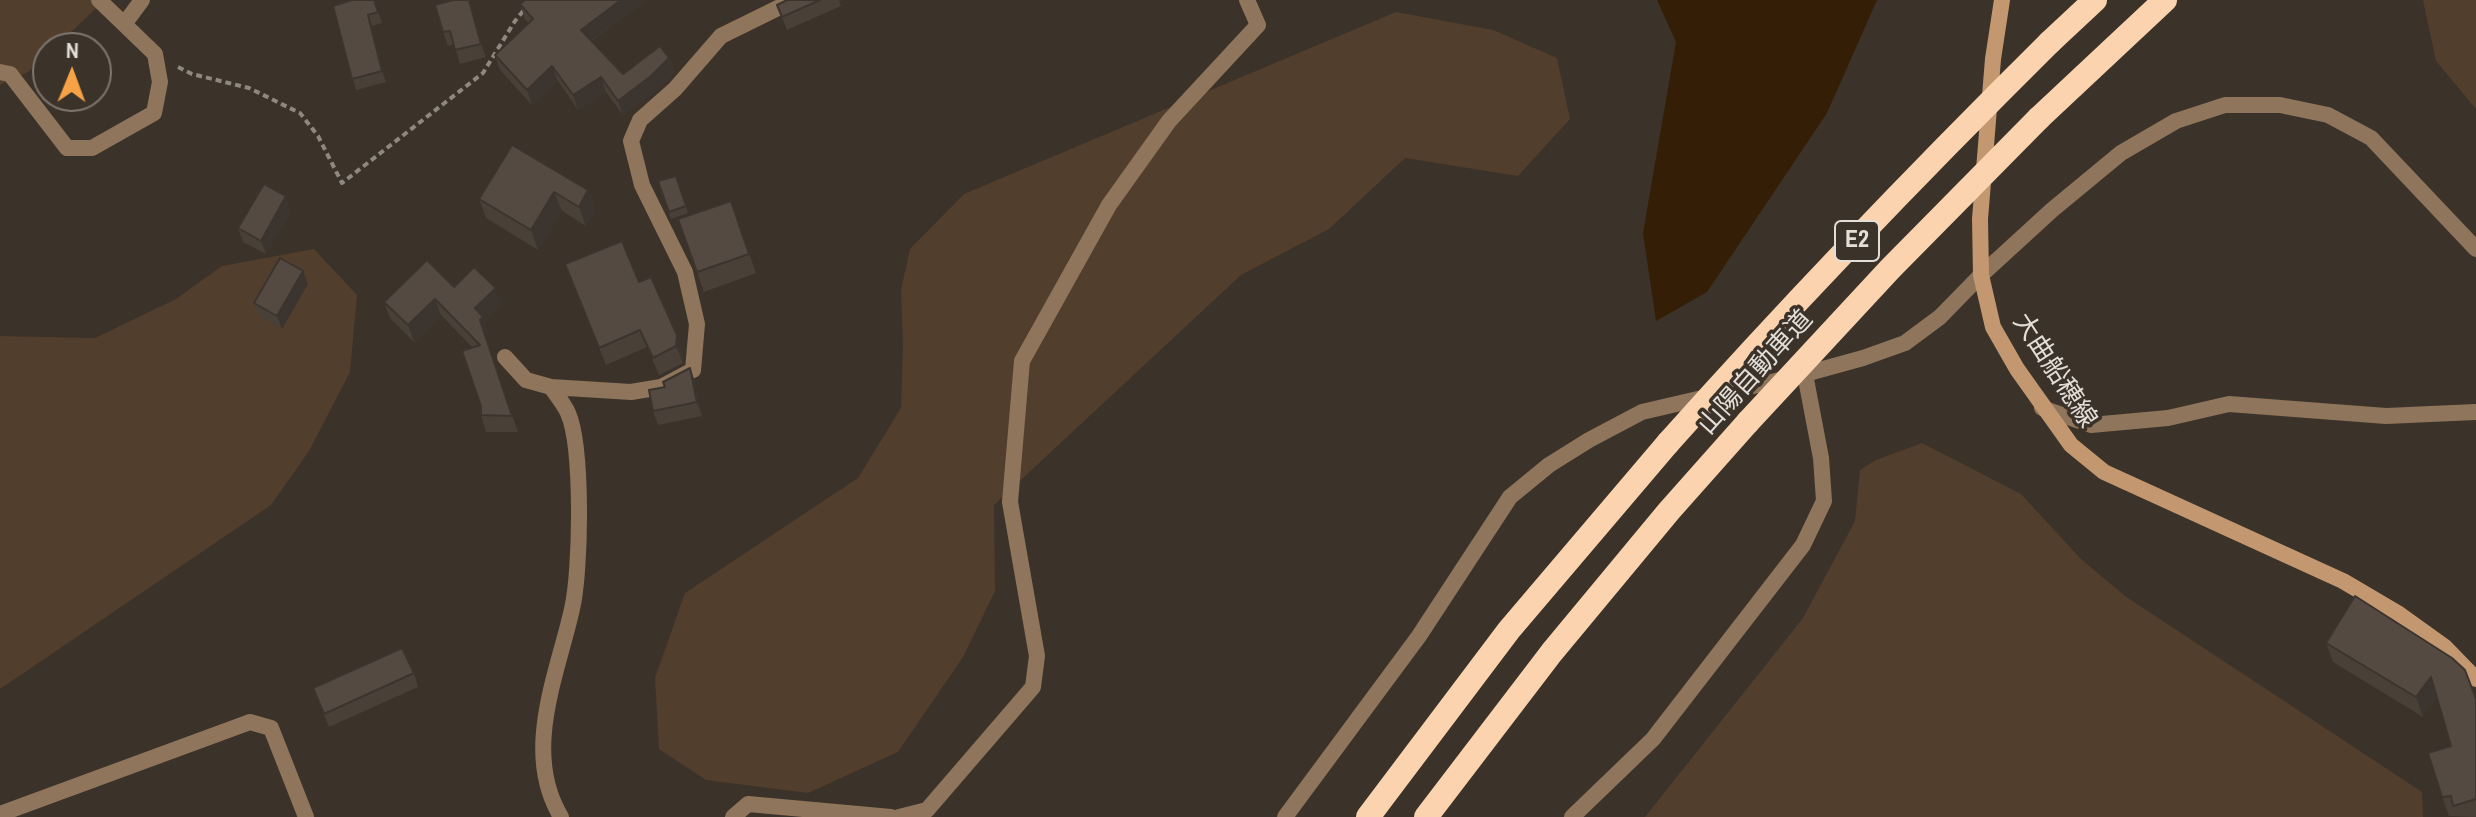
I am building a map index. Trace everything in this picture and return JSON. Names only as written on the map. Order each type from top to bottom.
[{"type":"highway","name":"山陽自動車道","points":[[1368,817],[1509,630],[1668,443],[1744,358],[1963,128],[2095,0]]},
{"type":"highway","name":"山陽自動車道","points":[[1426,817],[1552,652],[1669,511],[1748,422],[1890,269],[2039,118],[2165,0]]},
{"type":"main road","name":"大曲船穂線","points":[[2002,0],[1993,59],[1980,219],[1981,275],[1993,327],[2042,408],[2071,445],[2104,472],[2343,581],[2399,614],[2445,647],[2476,679]]},
{"type":"street","points":[[0,72],[10,74],[67,148],[92,148],[154,113],[160,82],[155,54],[99,0]]},
{"type":"street","points":[[125,23],[142,0]]},
{"type":"street","points":[[505,357],[526,380],[551,387],[631,392],[661,387],[693,370],[697,324],[685,272],[642,185],[631,141],[640,120],[675,89],[721,36],[794,0]]},
{"type":"street","points":[[899,817],[927,810],[1033,687],[1037,656],[1010,502],[1022,361],[1109,205],[1169,121],[1258,25],[1247,0]]},
{"type":"street","points":[[1285,817],[1419,636],[1510,497],[1549,465],[1642,412],[1805,374],[1905,343],[1940,317],[2052,210],[2121,153],[2176,121],[2225,105],[2280,105],[2328,115],[2371,138],[2476,249]]},
{"type":"street","points":[[1572,817],[1653,739],[1803,545],[1824,501],[1821,458],[1805,374]]},
{"type":"street","points":[[551,387],[569,414],[577,456],[579,539],[573,605],[549,693],[542,746],[549,797],[561,817]]},
{"type":"street","points":[[2042,408],[2091,425],[2168,418],[2229,404],[2386,416],[2476,412]]},
{"type":"street","points":[[0,814],[250,722],[271,728],[306,817]]},
{"type":"street","points":[[733,817],[748,804],[891,817]]},
{"type":"path","points":[[155,54],[192,74],[249,88],[300,113],[318,136],[342,183],[483,73],[515,21],[532,0]]},
{"type":"shaded area","points":[[0,0],[105,0],[71,32],[32,32],[32,68],[0,85]]},
{"type":"shaded area","points":[[1657,0],[1877,0],[1827,113],[1707,292],[1656,321],[1643,233],[1676,42]]},
{"type":"shaded area","points":[[2423,0],[2476,0],[2476,109],[2436,61]]},
{"type":"shaded area","points":[[1396,12],[1493,30],[1557,58],[1570,119],[1518,176],[1405,158],[1329,229],[1241,275],[994,505],[995,591],[963,657],[898,752],[808,793],[706,780],[659,749],[655,678],[685,593],[858,478],[901,408],[901,290],[910,249],[964,194]]},
{"type":"shaded area","points":[[314,249],[357,295],[350,372],[309,451],[271,505],[0,689],[0,336],[95,338],[176,299],[222,266]]},
{"type":"shaded area","points":[[1922,443],[2021,494],[2081,559],[2125,596],[2422,792],[2423,817],[1645,817],[1803,618],[1855,521],[1860,470],[1876,460]]},
{"type":"building","points":[[352,0],[374,0],[378,12],[368,15],[382,71],[352,79],[333,6]]},
{"type":"building","points":[[469,0],[481,44],[455,50],[450,31],[443,32],[435,5]]},
{"type":"building","points":[[525,0],[621,0],[581,30],[623,74],[660,46],[669,58],[618,101],[601,77],[573,95],[552,66],[527,90],[495,55],[533,19],[520,4]]},
{"type":"building","points":[[787,0],[820,0],[782,17],[777,5]]},
{"type":"building","points":[[512,145],[588,190],[579,207],[554,192],[531,230],[479,199]]},
{"type":"building","points":[[676,176],[686,206],[669,212],[658,181]]},
{"type":"building","points":[[264,184],[286,196],[261,241],[238,228]]},
{"type":"building","points":[[731,201],[749,254],[697,272],[678,219]]},
{"type":"building","points":[[622,241],[639,282],[651,277],[677,335],[676,346],[653,358],[640,330],[599,348],[565,264]]},
{"type":"building","points":[[280,258],[303,271],[277,316],[254,303]]},
{"type":"building","points":[[427,260],[454,287],[474,267],[496,288],[475,308],[483,317],[480,320],[512,416],[481,415],[481,406],[462,351],[480,345],[435,299],[408,325],[384,302]]},
{"type":"building","points":[[690,368],[697,402],[653,411],[649,390],[665,387],[663,382]]},
{"type":"building","points":[[2355,596],[2452,658],[2465,670],[2476,699],[2476,799],[2453,806],[2451,796],[2442,797],[2428,753],[2451,746],[2431,677],[2416,697],[2326,643]]},
{"type":"building","points":[[402,648],[414,673],[324,714],[313,688]]}]
